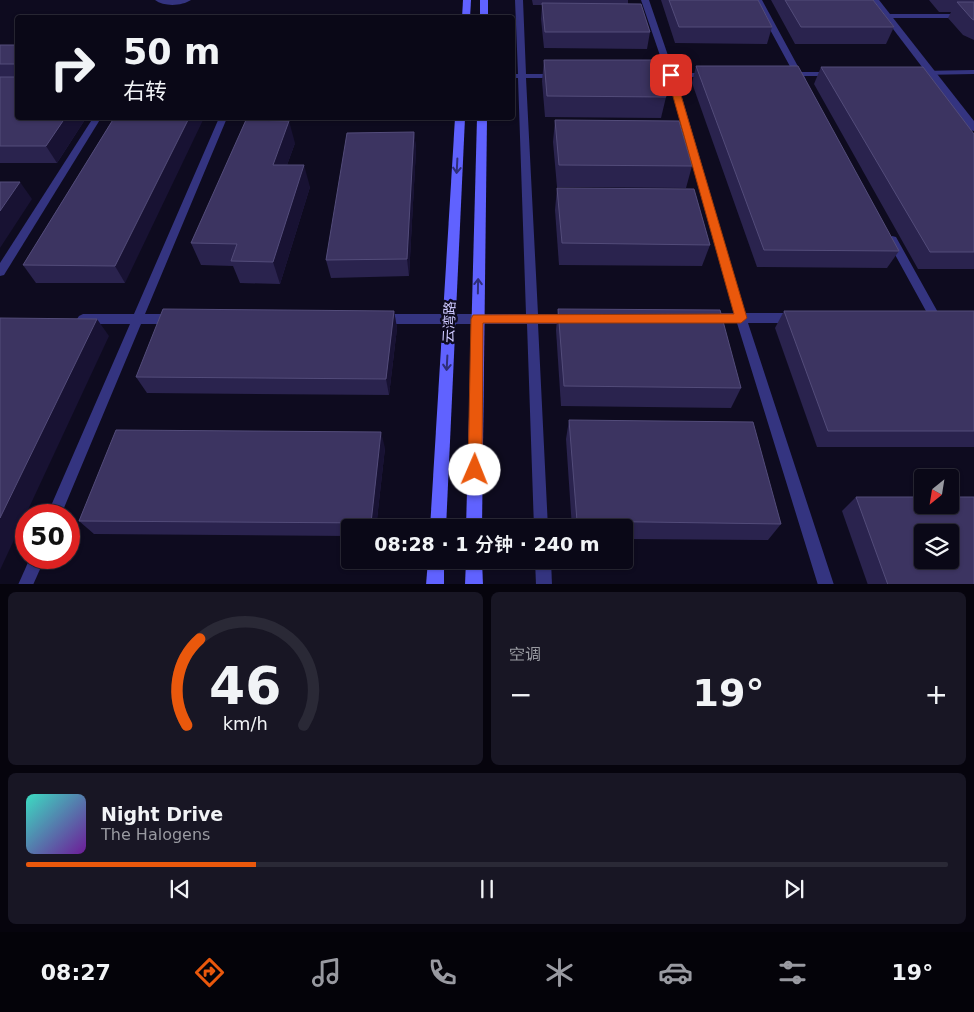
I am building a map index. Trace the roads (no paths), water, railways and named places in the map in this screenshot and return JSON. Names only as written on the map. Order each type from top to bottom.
[{"type":"main road","points":[[466,0],[466,15]]},
{"type":"main road","points":[[484,0],[484,15]]},
{"type":"main road","name":"云湾路","points":[[438,519],[460,120]]},
{"type":"main road","name":"云湾路","points":[[474,519],[482,120]]},
{"type":"main road","points":[[435,584],[436,569]]},
{"type":"main road","points":[[474,569],[474,584]]},
{"type":"street","points":[[159,0],[165,3],[186,0]]},
{"type":"street","points":[[875,0],[974,128]]},
{"type":"lane","points":[[519,0],[518,76],[532,319],[541,519]]},
{"type":"lane","points":[[645,0],[671,75],[741,318],[826,584]]},
{"type":"lane","points":[[758,0],[808,91]]},
{"type":"lane","points":[[888,16],[974,16]]},
{"type":"lane","points":[[912,73],[974,72]]},
{"type":"lane","points":[[641,75],[720,74]]},
{"type":"lane","points":[[779,74],[846,74]]},
{"type":"lane","points":[[518,76],[563,76]]},
{"type":"lane","points":[[0,272],[96,120]]},
{"type":"lane","points":[[59,504],[222,120]]},
{"type":"lane","points":[[889,234],[936,319]]},
{"type":"lane","points":[[692,318],[810,318]]},
{"type":"lane","points":[[68,319],[185,319]]},
{"type":"lane","points":[[371,319],[582,319]]},
{"type":"lane","points":[[26,584],[32,569]]},
{"type":"lane","points":[[543,569],[544,584]]}]
